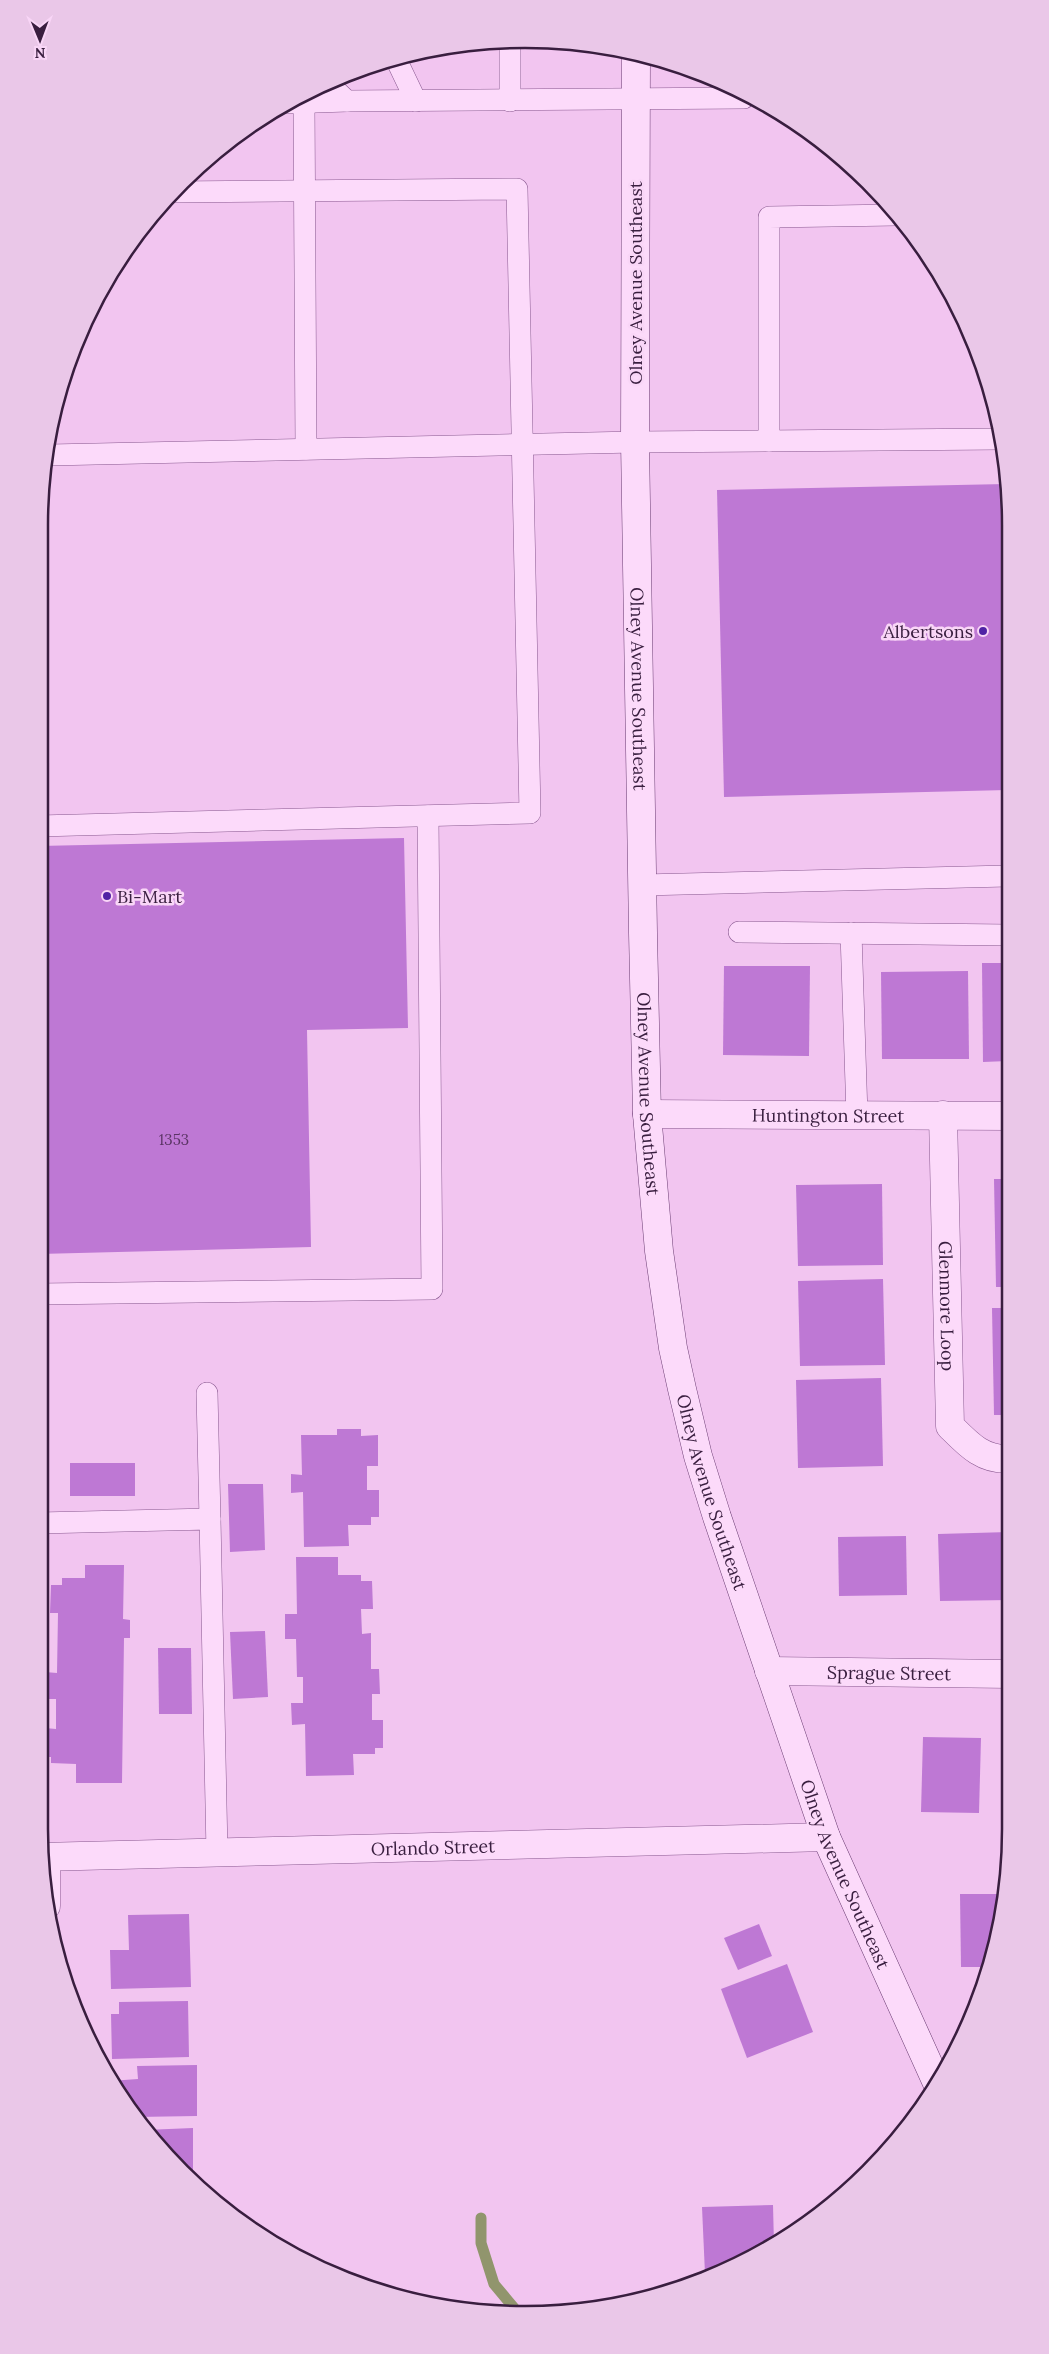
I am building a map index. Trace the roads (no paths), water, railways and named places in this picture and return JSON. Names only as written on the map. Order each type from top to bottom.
[{"type":"main road","name":"Olney Avenue Southeast","points":[[636,61],[635,442],[648,1114],[659,1251],[673,1348],[698,1456],[717,1517],[826,1837],[933,2075]]},
{"type":"main road","name":"Huntington Street","points":[[648,1114],[1002,1116]]},
{"type":"main road","name":"Glenmore Loop","points":[[943,1115],[950,1426],[974,1451],[1002,1460]]},
{"type":"main road","name":"Sprague Street","points":[[769,1671],[1002,1674]]},
{"type":"main road","name":"Orlando Street","points":[[49,1857],[826,1837]]},
{"type":"lane","points":[[510,48],[510,101]]},
{"type":"lane","points":[[399,65],[416,101]]},
{"type":"lane","points":[[334,88],[348,101]]},
{"type":"lane","points":[[303,103],[737,98]]},
{"type":"lane","points":[[295,106],[304,191],[306,449]]},
{"type":"lane","points":[[48,826],[530,813],[517,188],[183,192]]},
{"type":"lane","points":[[769,441],[769,217],[887,215]]},
{"type":"lane","points":[[53,455],[635,442],[993,439]]},
{"type":"lane","points":[[48,1294],[432,1289],[428,816]]},
{"type":"lane","points":[[643,885],[1002,876]]},
{"type":"lane","points":[[739,932],[1002,934]]},
{"type":"lane","points":[[851,933],[856,1115]]},
{"type":"lane","points":[[207,1393],[217,1852]]},
{"type":"lane","points":[[48,1523],[210,1519]]},
{"type":"waterway","points":[[481,2218],[481,2243],[494,2284],[512,2306]]},
{"type":"place","name":"Albertsons","points":[[983,631]]},
{"type":"place","name":"Bi-Mart","points":[[107,896]]}]
